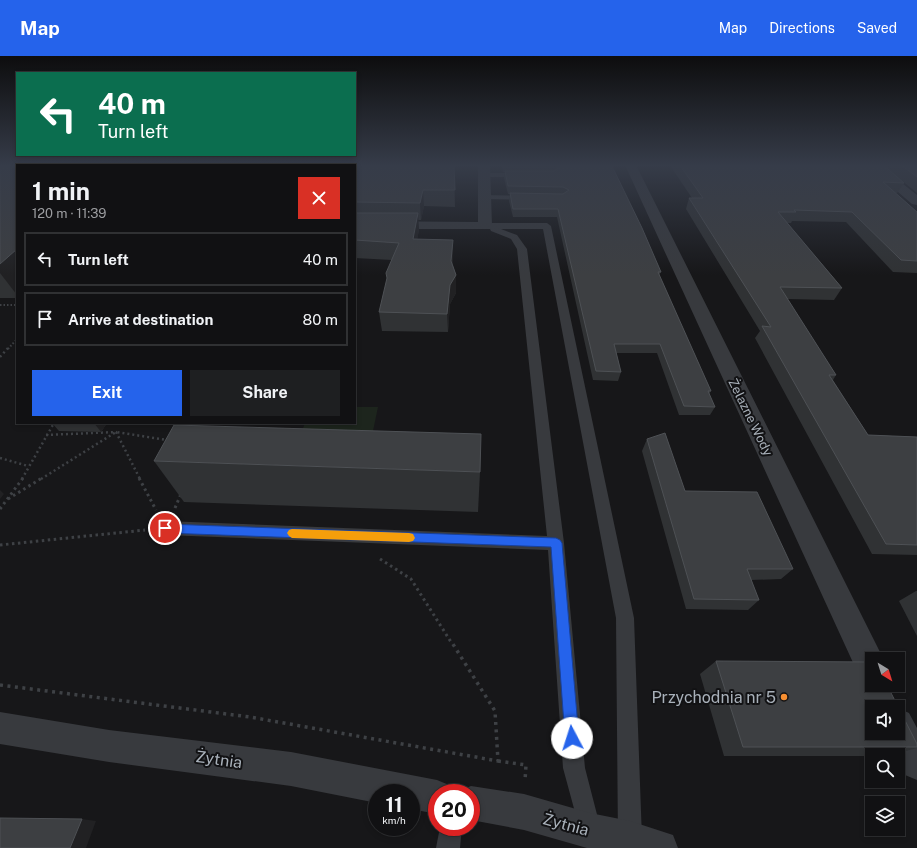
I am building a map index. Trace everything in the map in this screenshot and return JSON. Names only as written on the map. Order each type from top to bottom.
[{"type":"street","points":[[356,225],[484,226],[484,202]]},
{"type":"street","name":"Żelazne Wody","points":[[648,202],[865,654]]},
{"type":"street","name":"Żytnia","points":[[0,728],[109,746],[291,769],[428,795]]},
{"type":"street","points":[[905,738],[917,763]]},
{"type":"street","name":"Żytnia","points":[[480,805],[524,812],[590,831],[645,844]]},
{"type":"lane","points":[[484,226],[514,237],[522,249],[556,543],[574,768],[590,831]]},
{"type":"lane","points":[[484,226],[547,226],[625,618],[645,844]]},
{"type":"lane","points":[[165,528],[556,543]]},
{"type":"lane","points":[[448,848],[450,836]]},
{"type":"path","points":[[0,305],[16,305]]},
{"type":"path","points":[[0,357],[16,340]]},
{"type":"path","points":[[0,509],[21,481],[28,466],[53,424]]},
{"type":"path","points":[[46,435],[116,432],[172,440]]},
{"type":"path","points":[[8,499],[116,432]]},
{"type":"path","points":[[116,432],[165,528]]},
{"type":"path","points":[[0,458],[28,466]]},
{"type":"path","points":[[165,528],[185,487]]},
{"type":"path","points":[[0,546],[165,528]]},
{"type":"path","points":[[0,685],[250,717],[498,761],[495,711],[411,579],[344,535]]},
{"type":"shaded area","points":[[356,407],[378,407],[369,450],[296,447],[305,424],[356,424]]},
{"type":"building","points":[[0,202],[16,202],[16,250],[0,264]]},
{"type":"building","points":[[356,202],[420,202],[356,202]]},
{"type":"building","points":[[512,202],[629,202],[661,272],[658,272],[711,391],[708,391],[715,407],[684,406],[660,344],[614,344],[621,372],[596,371],[558,209],[513,209]]},
{"type":"building","points":[[692,202],[906,202],[917,212],[917,261],[901,260],[852,212],[794,210],[796,212],[778,212],[842,288],[780,287],[836,375],[829,375],[868,435],[917,437],[917,545],[886,544],[762,326],[771,327]]},
{"type":"building","points":[[356,213],[418,213],[413,239],[453,240],[451,261],[456,275],[450,285],[447,314],[379,312],[387,278],[386,273],[399,243],[356,240]]},
{"type":"building","points":[[174,425],[481,434],[480,472],[154,461]]},
{"type":"building","points":[[665,433],[685,491],[757,492],[793,569],[747,569],[759,600],[694,599],[647,439]]},
{"type":"building","name":"Przychodnia nr 5","points":[[716,661],[865,662],[865,692],[891,692],[895,700],[865,700],[865,740],[905,740],[905,720],[917,744],[917,747],[743,747]]},
{"type":"building","points":[[0,818],[82,819],[70,848],[0,848]]},
{"type":"slow traffic","points":[[292,533],[409,538]]},
{"type":"place","name":"Przychodnia nr 5","points":[[784,697]]},
{"type":"route","points":[[165,528],[556,543],[572,738]]}]
